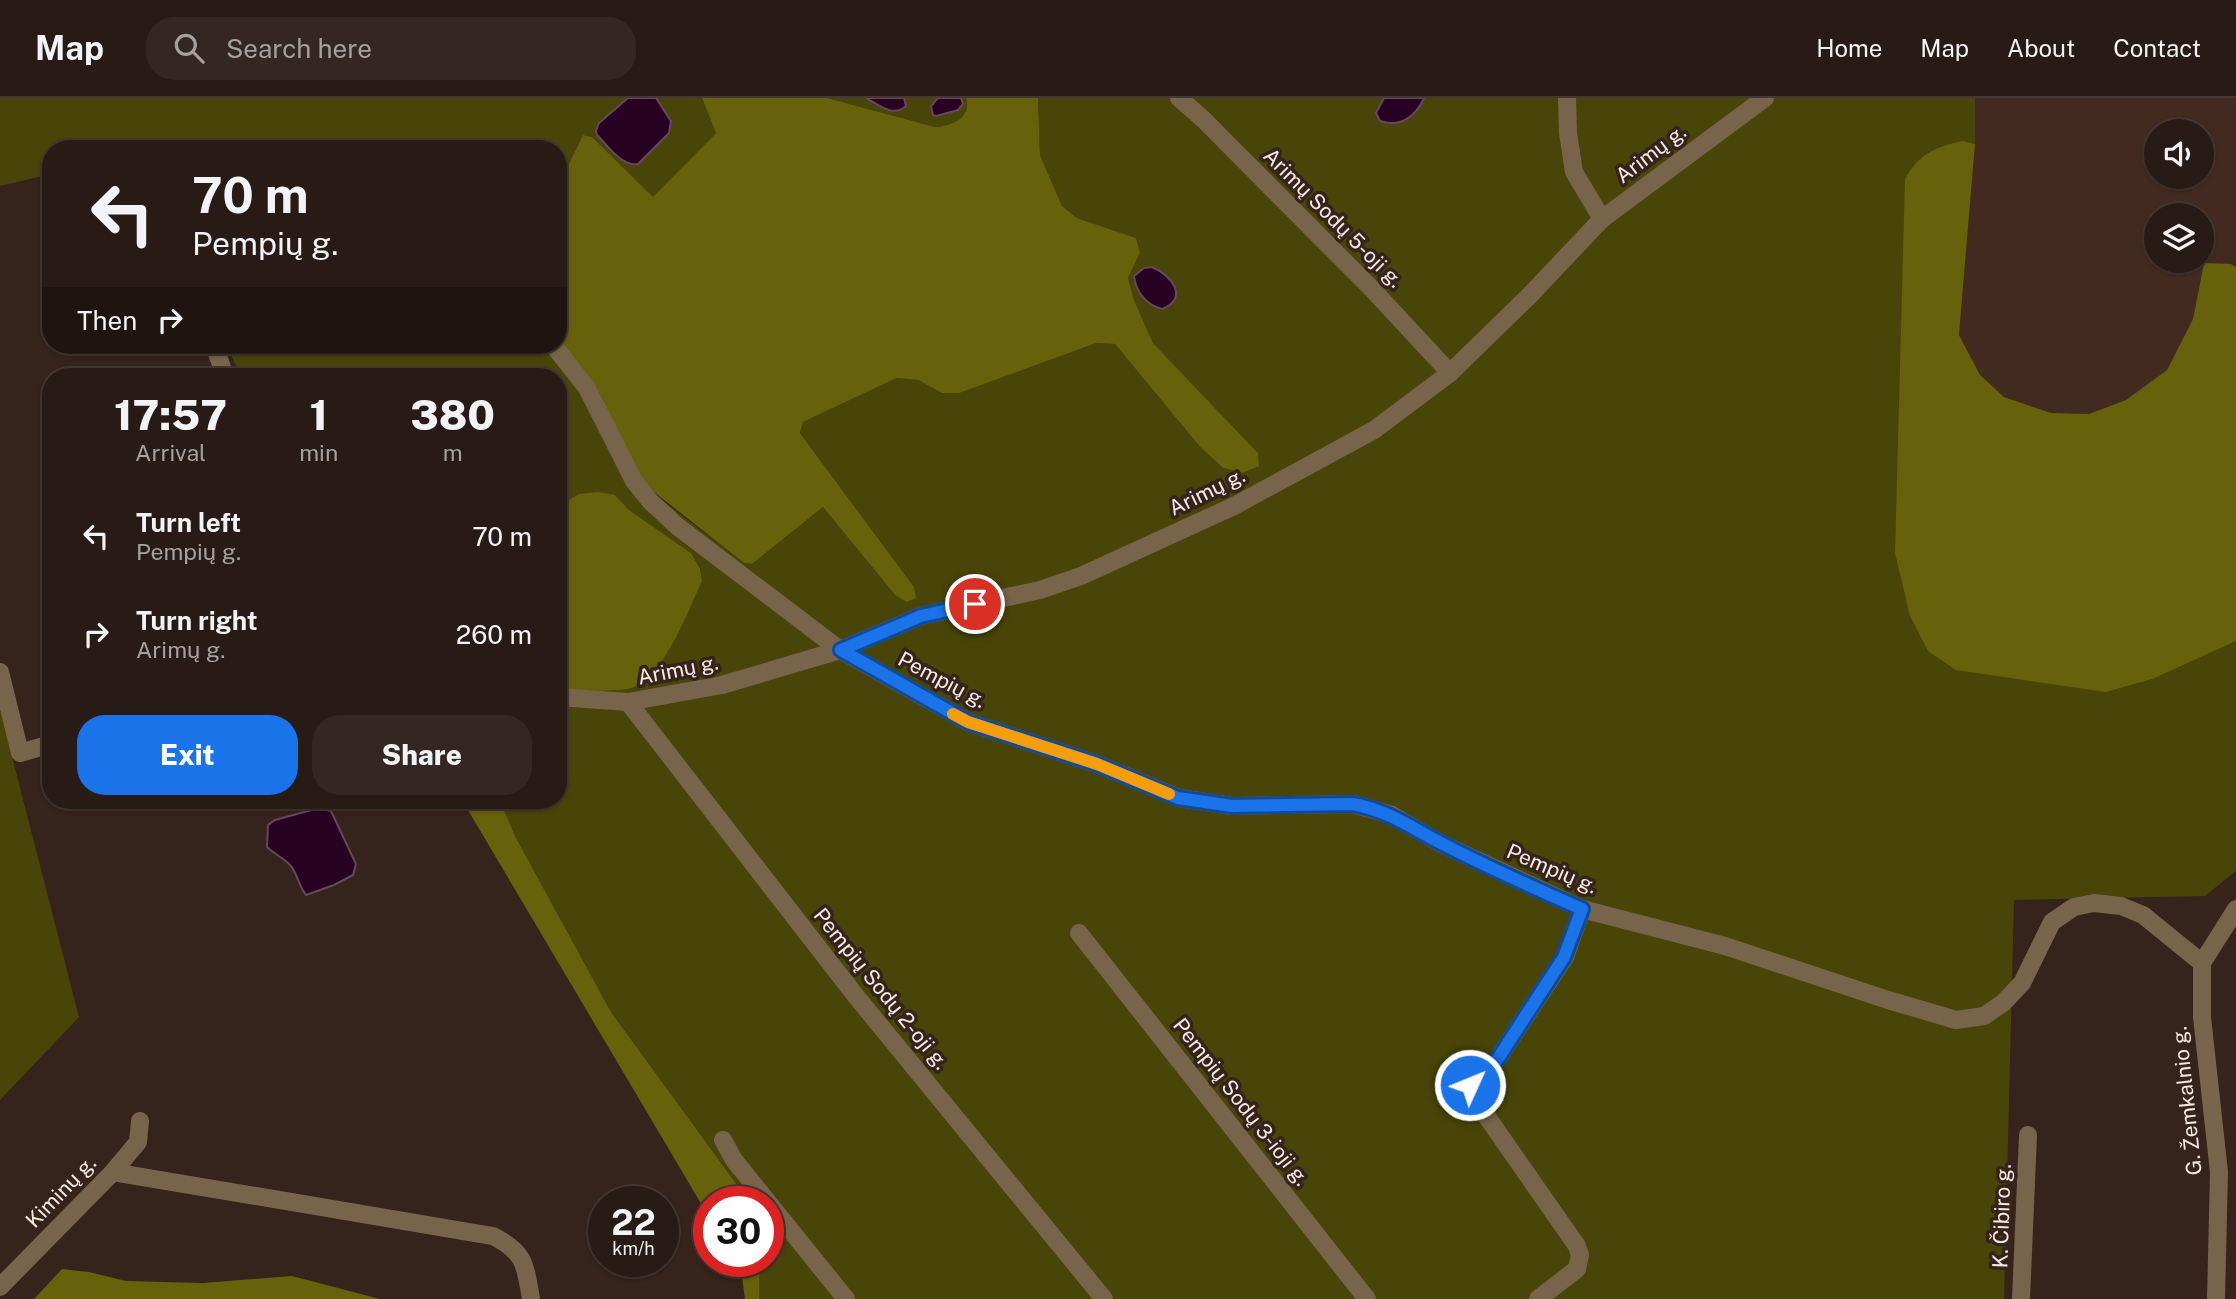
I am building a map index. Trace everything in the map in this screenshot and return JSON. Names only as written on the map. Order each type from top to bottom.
[{"type":"street","name":"Arimų Sodų 5-oji g.","points":[[1179,98],[1372,289],[1450,373]]},
{"type":"street","points":[[1567,98],[1568,133],[1574,172],[1602,219]]},
{"type":"street","name":"Arimų g.","points":[[567,698],[628,702],[722,685],[841,650],[921,616],[1040,590],[1104,565],[1234,506],[1374,430],[1450,373],[1531,294],[1602,219],[1765,98]]},
{"type":"street","name":"Pempių g.","points":[[560,354],[587,388],[634,481],[650,501],[677,526],[841,650],[968,722],[1097,764],[1178,798],[1232,806],[1353,804],[1373,807],[1392,814],[1440,843],[1582,909],[1725,946],[1956,1020],[1984,1016],[2003,1003],[2022,982],[2052,922],[2074,907],[2094,903],[2122,906],[2143,915],[2202,963]]},
{"type":"street","points":[[0,672],[20,753],[42,747]]},
{"type":"street","name":"Pempių Sodų 2-oji g.","points":[[628,702],[855,995],[1104,1299]]},
{"type":"street","points":[[1538,1299],[1577,1269],[1580,1255],[1577,1246],[1485,1114],[1470,1085],[1497,1060],[1564,957],[1582,909]]},
{"type":"street","points":[[2202,963],[2236,909]]},
{"type":"street","name":"Pempių Sodų 3-ioji g.","points":[[1079,933],[1367,1299]]},
{"type":"street","name":"G. Žemkalnio g.","points":[[2202,963],[2202,1017],[2219,1172],[2216,1299]]},
{"type":"street","name":"Kiminų g.","points":[[0,1287],[113,1172],[138,1142],[140,1121]]},
{"type":"street","name":"K. Čibiro g.","points":[[2021,1299],[2028,1135]]},
{"type":"street","points":[[723,1140],[734,1160],[846,1299]]},
{"type":"street","points":[[113,1172],[493,1236],[513,1246],[525,1266],[531,1299]]},
{"type":"shaded area","points":[[0,98],[702,98],[716,133],[653,198],[592,137],[583,135],[567,168],[567,140],[42,140],[42,176],[0,186]]},
{"type":"shaded area","points":[[628,98],[656,98],[671,121],[669,133],[638,164],[621,159],[596,131],[599,123]]},
{"type":"shaded area","points":[[702,98],[827,98],[935,127],[959,120],[966,111],[966,98],[1038,98],[1040,155],[1062,206],[1077,218],[1136,238],[1140,253],[1128,278],[1134,300],[1153,343],[1258,453],[1259,466],[1242,473],[1223,468],[1200,447],[1115,344],[1096,343],[959,393],[942,393],[918,380],[897,378],[803,422],[800,433],[914,587],[916,598],[907,602],[895,595],[823,507],[752,564],[744,563],[645,485],[597,388],[567,351],[567,168],[583,135],[592,137],[653,197],[716,133]]},
{"type":"shaded area","points":[[827,98],[966,98],[967,105],[959,120],[935,127]]},
{"type":"shaded area","points":[[866,98],[904,98],[906,106],[891,111]]},
{"type":"shaded area","points":[[938,98],[961,98],[963,104],[958,110],[936,116],[933,115],[931,106]]},
{"type":"shaded area","points":[[1038,98],[1975,98],[1975,144],[1963,141],[1895,553],[2155,678],[2236,641],[2236,871],[2205,896],[2014,900],[2004,1299],[759,1299],[760,1277],[784,1277],[784,1186],[738,1186],[611,1012],[515,836],[504,809],[567,809],[567,687],[702,581],[700,567],[691,553],[629,510],[615,495],[579,494],[567,501],[567,368],[237,368],[230,354],[566,354],[597,388],[653,493],[744,563],[752,564],[823,507],[895,595],[914,587],[800,433],[803,422],[897,378],[918,380],[942,393],[1096,343],[1115,344],[1200,447],[1223,468],[1242,473],[1258,453],[1153,343],[1134,300],[1128,278],[1140,253],[1136,238],[1077,218],[1062,206],[1040,155]]},
{"type":"shaded area","points":[[1384,98],[1424,98],[1417,110],[1407,119],[1388,123],[1380,121],[1376,113]]},
{"type":"shaded area","points":[[1975,98],[2236,98],[2236,267],[2231,264],[2214,264],[2214,203],[2144,203],[2144,273],[2202,273],[2193,319],[2167,370],[2126,400],[2089,414],[2051,413],[2004,397],[1980,375],[1959,335],[1975,144]]},
{"type":"shaded area","points":[[1963,141],[1975,144],[1959,335],[1980,375],[2004,397],[2051,413],[2089,414],[2126,400],[2167,370],[2193,319],[2202,273],[2214,273],[2214,263],[2231,264],[2236,267],[2236,641],[2155,678],[2106,692],[1956,670],[1928,651],[1910,616],[1895,553],[1905,179],[1916,163],[1944,146]]},
{"type":"shaded area","points":[[1152,267],[1166,275],[1175,287],[1175,299],[1162,309],[1147,301],[1135,282],[1134,276],[1144,268]]},
{"type":"shaded area","points":[[598,492],[615,495],[629,510],[691,553],[700,568],[702,581],[672,644],[652,674],[640,684],[627,689],[567,690],[567,501],[579,494]]},
{"type":"shaded area","points":[[0,710],[79,1017],[0,1100]]},
{"type":"shaded area","points":[[315,809],[331,811],[356,864],[353,875],[306,895],[290,865],[267,847],[268,825],[275,820]]},
{"type":"shaded area","points":[[467,809],[504,809],[515,836],[611,1012],[738,1186],[693,1186],[693,1190]]},
{"type":"shaded area","points":[[62,1269],[126,1281],[203,1283],[292,1276],[380,1299],[34,1299]]},
{"type":"shaded area","points":[[742,1277],[760,1277],[759,1299],[745,1299]]},
{"type":"slow traffic","points":[[953,714],[968,722],[1097,764],[1169,794]]},
{"type":"route","points":[[975,604],[921,616],[841,650],[968,722],[1097,764],[1178,798],[1232,806],[1353,804],[1373,807],[1392,814],[1440,843],[1509,877],[1582,909],[1564,957],[1497,1060],[1470,1085]]}]
